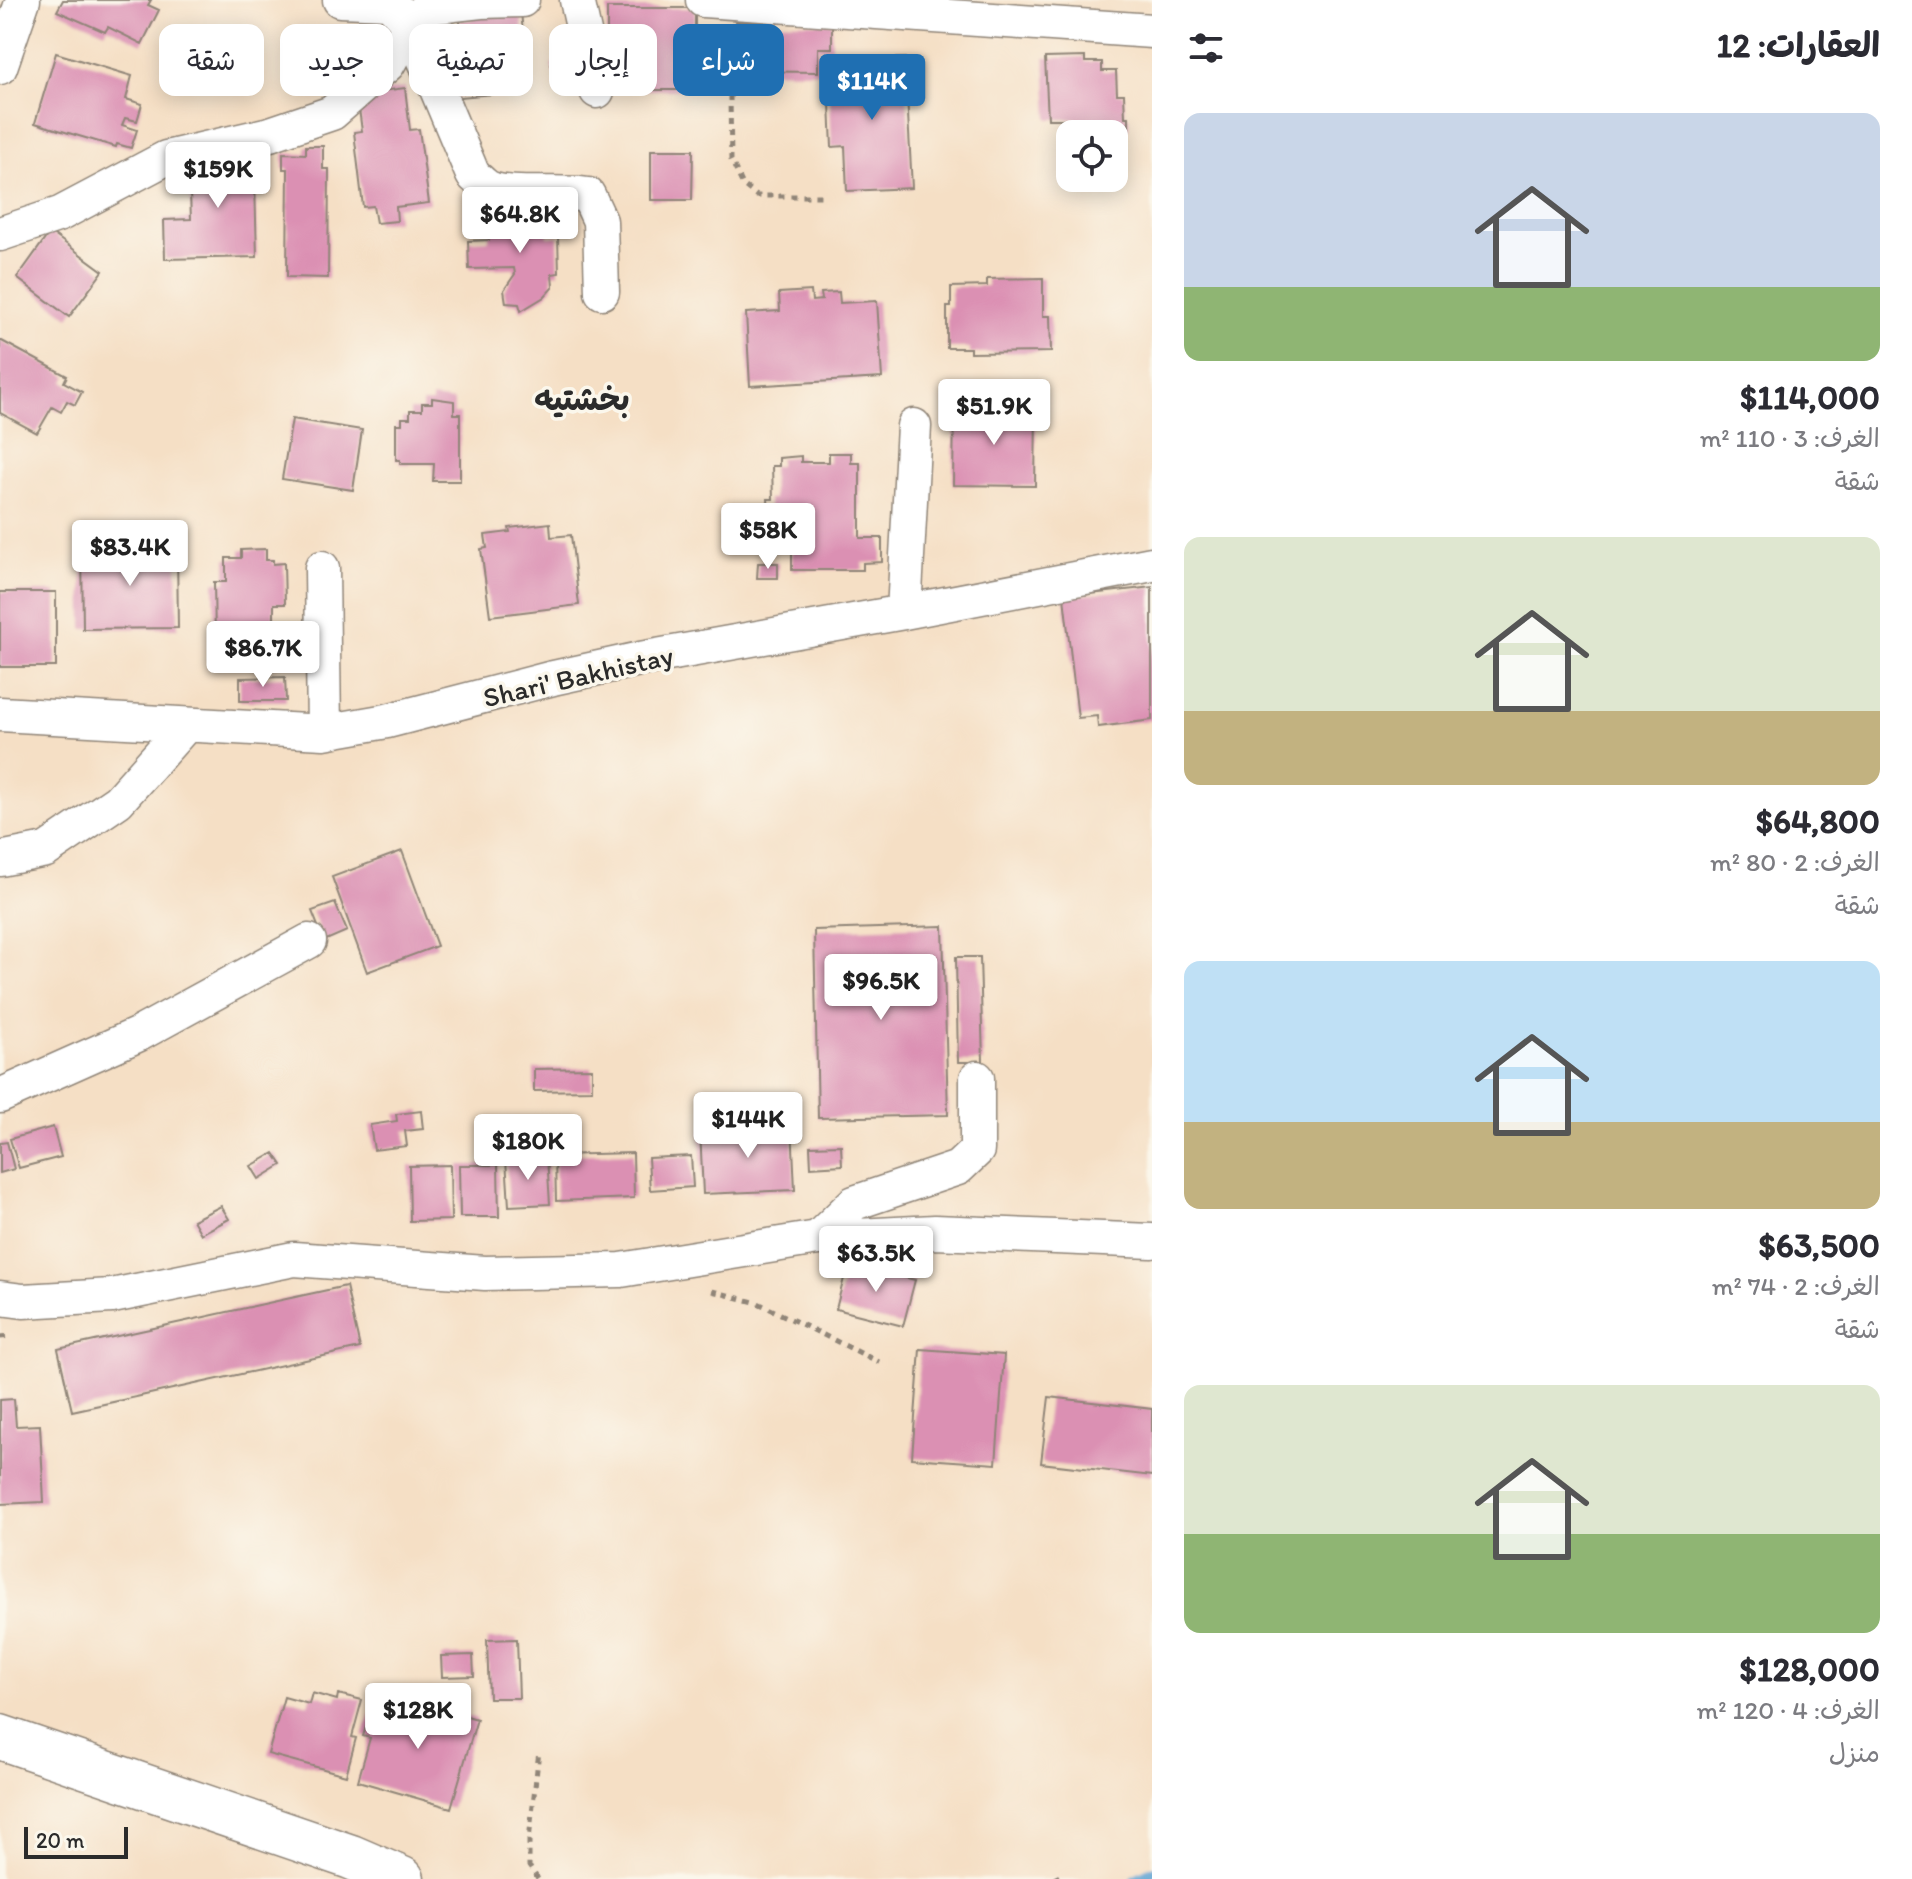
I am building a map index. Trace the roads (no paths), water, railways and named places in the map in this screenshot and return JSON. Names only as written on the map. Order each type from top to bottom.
[{"type":"main road","points":[[0,1737],[351,1857],[402,1879]]},
{"type":"street","points":[[0,67],[23,0]]},
{"type":"street","points":[[340,0],[396,9],[522,0]]},
{"type":"street","points":[[577,0],[582,24]]},
{"type":"street","points":[[715,1],[1152,31]]},
{"type":"street","points":[[0,234],[60,214],[166,158],[270,134],[332,113],[388,64],[396,9]]},
{"type":"street","points":[[396,9],[473,175],[487,187],[500,191],[588,195],[600,221],[602,292]]},
{"type":"street","points":[[904,612],[914,426]]},
{"type":"street","name":"Shari' Bakhistay","points":[[0,714],[324,732],[387,721],[640,659],[1152,564]]},
{"type":"street","points":[[322,568],[324,732]]},
{"type":"street","points":[[0,859],[46,850],[118,801],[186,725]]},
{"type":"street","points":[[0,1096],[139,1034],[309,941]]},
{"type":"street","points":[[818,1238],[854,1203],[958,1168],[977,1150],[977,1078]]},
{"type":"street","points":[[0,1298],[23,1301],[112,1296],[294,1259],[485,1273],[621,1270],[818,1238],[935,1232],[1152,1241]]},
{"type":"waterway","points":[[1135,1879],[1152,1871]]},
{"type":"district","name":"بخشتيه","points":[[582,399]]}]
